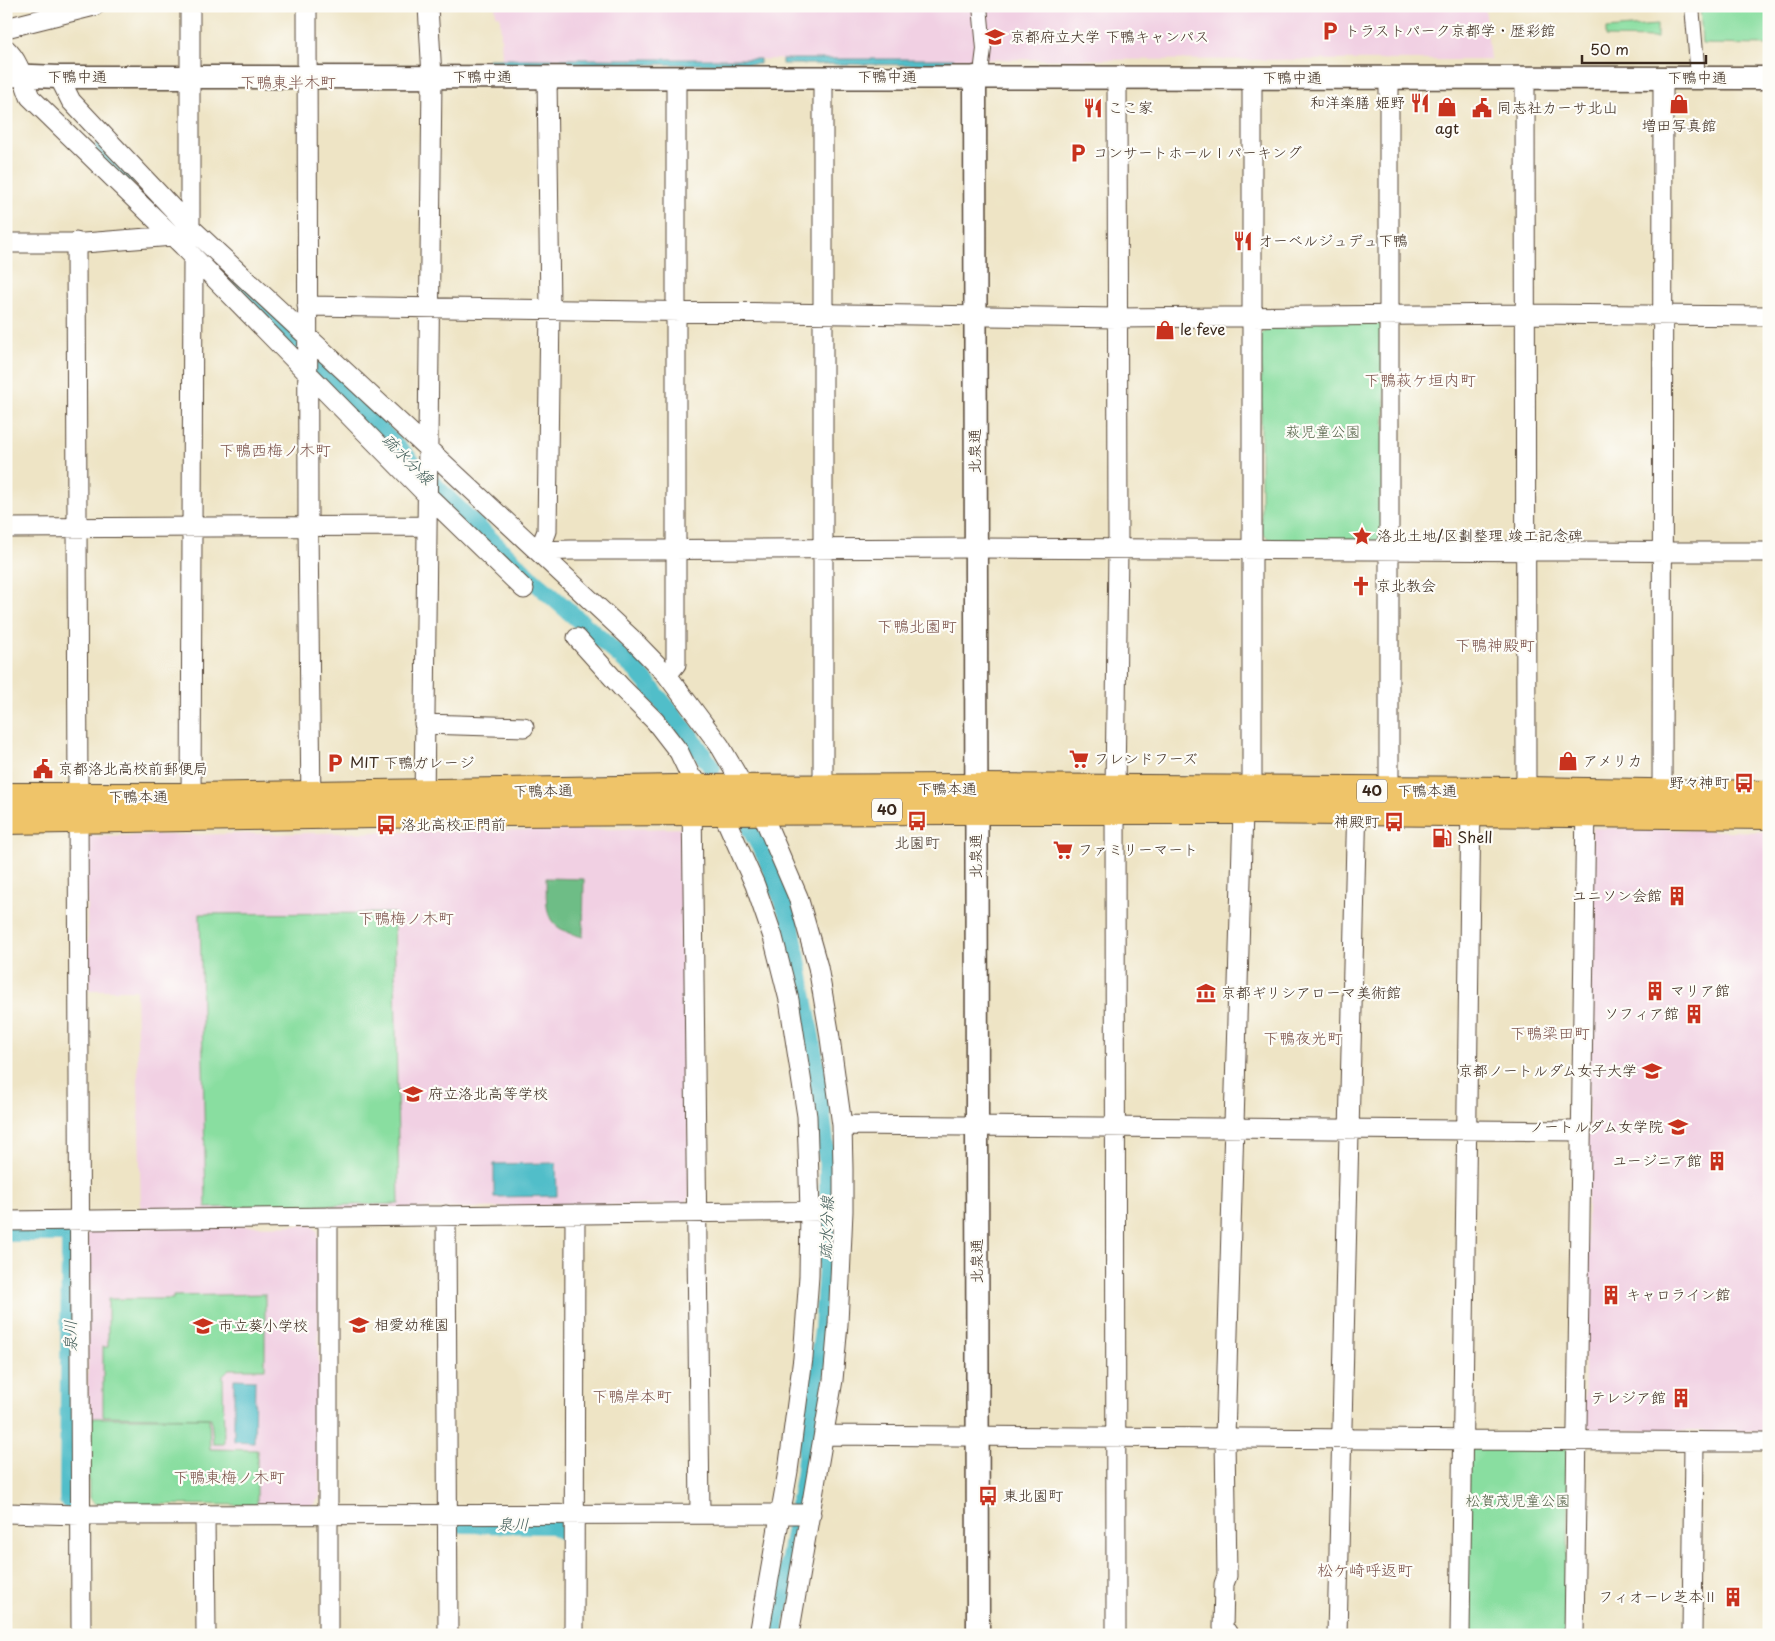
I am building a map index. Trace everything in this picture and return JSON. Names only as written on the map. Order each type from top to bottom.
[{"type":"main road","name":"下鴨本通","points":[[6,820],[77,808],[500,802],[745,789],[822,789],[975,799],[1586,803],[1662,803],[1769,795]]},
{"type":"main road","name":"下鴨本通","points":[[1357,801],[1389,791],[1471,802],[1526,791],[1586,803]]},
{"type":"main road","name":"下鴨本通","points":[[695,792],[722,811],[762,811],[975,799]]},
{"type":"main road","name":"下鴨本通","points":[[6,797],[77,808]]},
{"type":"main road","name":"下鴨本通","points":[[1662,803],[1769,815]]},
{"type":"street","points":[[6,28],[94,6]]},
{"type":"street","points":[[190,6],[190,227],[183,246],[191,527],[191,807]]},
{"type":"street","points":[[307,6],[307,374],[311,806]]},
{"type":"street","points":[[424,803],[432,77],[428,6]]},
{"type":"street","points":[[978,71],[984,49],[980,6]]},
{"type":"street","points":[[1692,6],[1697,65]]},
{"type":"street","points":[[6,48],[14,56],[14,76],[30,97],[183,246],[426,494],[524,589]]},
{"type":"street","name":"下鴨中通","points":[[14,76],[823,77],[978,71],[1117,77],[1769,78]]},
{"type":"street","name":"北泉通","points":[[978,71],[974,316],[978,1635]]},
{"type":"street","points":[[59,77],[72,101],[190,227],[428,450],[539,551],[632,639],[667,675],[720,746],[745,789],[762,811],[798,897],[818,967],[842,1124],[843,1211],[838,1324],[833,1380],[790,1635]]},
{"type":"street","points":[[539,551],[547,531],[550,309],[547,77]]},
{"type":"street","points":[[667,675],[676,664],[676,77]]},
{"type":"street","points":[[822,789],[823,77]]},
{"type":"street","points":[[1116,1635],[1115,800],[1118,549],[1117,77]]},
{"type":"street","points":[[1227,1635],[1223,1628],[1224,1584],[1227,1576],[1225,1438],[1234,1127],[1248,800],[1253,550],[1252,78]]},
{"type":"street","points":[[1389,78],[1389,791]]},
{"type":"street","points":[[1525,78],[1526,791]]},
{"type":"street","points":[[1662,803],[1663,78]]},
{"type":"street","points":[[6,243],[76,242],[183,246]]},
{"type":"street","points":[[76,242],[81,1635]]},
{"type":"street","points":[[307,306],[1117,318],[1525,314],[1769,316]]},
{"type":"street","points":[[6,528],[426,526]]},
{"type":"street","points":[[539,551],[975,548],[1769,552]]},
{"type":"street","points":[[577,638],[655,721],[679,752],[695,792],[700,1513]]},
{"type":"street","points":[[424,724],[524,727]]},
{"type":"street","points":[[1337,1635],[1357,801]]},
{"type":"street","points":[[1460,1635],[1471,802]]},
{"type":"street","points":[[1574,1635],[1586,803]]},
{"type":"street","points":[[722,811],[755,884],[774,938],[789,1000],[807,1116],[810,1211],[809,1276],[803,1358],[788,1471],[760,1635]]},
{"type":"street","points":[[842,1124],[1581,1131]]},
{"type":"street","points":[[6,1221],[843,1211]]},
{"type":"street","points":[[574,1635],[575,1214]]},
{"type":"street","points":[[446,1215],[448,1635]]},
{"type":"street","points":[[328,1217],[328,1635]]},
{"type":"street","points":[[824,1435],[1769,1442]]},
{"type":"street","points":[[1692,1635],[1694,1442]]},
{"type":"street","points":[[6,1513],[80,1515],[811,1514]]},
{"type":"street","points":[[205,1514],[206,1635]]},
{"type":"shaded area","name":"京都府立大学 下鴨キャンパス","points":[[495,6],[1485,6],[1490,60],[502,59],[500,16],[496,16]]},
{"type":"shaded area","name":"府立洛北高等学校","points":[[686,828],[689,1197],[685,1204],[141,1214],[136,990],[89,990],[85,836]]},
{"type":"shaded area","name":"ノートルダム女学院","points":[[1592,828],[1769,832],[1769,1432],[1591,1430],[1584,1422]]},
{"type":"shaded area","name":"市立葵小学校","points":[[312,1225],[318,1232],[320,1497],[313,1505],[257,1505],[257,1450],[210,1449],[209,1418],[88,1418],[87,1234],[94,1228]]},
{"type":"green space","points":[[1700,6],[1769,6],[1769,45],[1702,44]]},
{"type":"green space","points":[[1657,25],[1657,38],[1606,37],[1606,29]]},
{"type":"green space","name":"萩児童公園","points":[[1375,320],[1386,331],[1383,535],[1373,544],[1272,542],[1261,531],[1261,334],[1272,321]]},
{"type":"green space","points":[[546,878],[584,879],[583,937],[560,929],[550,917]]},
{"type":"green space","points":[[394,913],[399,1204],[206,1208],[200,914]]},
{"type":"green space","points":[[265,1294],[265,1369],[229,1369],[223,1375],[224,1444],[213,1444],[211,1418],[103,1416],[103,1347],[108,1347],[108,1299],[173,1299],[173,1296]]},
{"type":"green space","points":[[88,1418],[209,1418],[210,1449],[257,1450],[257,1505],[95,1504],[89,1498]]},
{"type":"green space","name":"松賀茂児童公園","points":[[1475,1445],[1564,1446],[1570,1451],[1566,1635],[1465,1635],[1468,1452]]},
{"type":"water","points":[[488,59],[760,59],[760,64],[487,65]]},
{"type":"water","points":[[782,59],[954,59],[954,65],[782,64]]},
{"type":"water","points":[[556,1163],[557,1196],[494,1197],[494,1164]]},
{"type":"water","points":[[234,1379],[255,1380],[254,1442],[234,1441]]},
{"type":"waterway","name":"疏水分線","points":[[103,149],[129,175]]},
{"type":"waterway","name":"疏水分線","points":[[236,282],[449,500],[533,580],[636,670],[690,736],[712,768]]},
{"type":"waterway","name":"疏水分線","points":[[750,829],[766,857],[790,920],[817,1071],[828,1169],[828,1248],[823,1330],[811,1410],[804,1476],[783,1597],[776,1621],[775,1635]]},
{"type":"waterway","name":"泉川","points":[[6,1233],[65,1233],[70,1239],[68,1500]]},
{"type":"waterway","name":"泉川","points":[[462,1524],[553,1525],[563,1531]]},
{"type":"place","name":"トラストパーク京都学・歴彩館","points":[[1330,31]]},
{"type":"place","name":"京都府立大学 下鴨キャンパス","points":[[995,37]]},
{"type":"place","name":"和洋楽膳 姫野","points":[[1420,103]]},
{"type":"place","name":"増田写真館","points":[[1679,104]]},
{"type":"place","name":"agt","points":[[1447,107]]},
{"type":"place","name":"ここ家","points":[[1093,108]]},
{"type":"place","name":"同志社カーサ北山","points":[[1482,108]]},
{"type":"place","name":"コンサートホールⅠパーキング","points":[[1078,153]]},
{"type":"place","name":"オーベルジュデュ下鴨","points":[[1243,241]]},
{"type":"place","name":"le feve","points":[[1165,330]]},
{"type":"place","name":"洛北土地/区劃整理 竣工記念碑","points":[[1362,536]]},
{"type":"place","name":"京北教会","points":[[1361,586]]},
{"type":"place","name":"フレンドフーズ","points":[[1079,759]]},
{"type":"place","name":"アメリカ","points":[[1568,761]]},
{"type":"place","name":"MIT 下鴨ガレージ","points":[[335,763]]},
{"type":"place","name":"京都洛北高校前郵便局","points":[[43,769]]},
{"type":"place","name":"野々神町","points":[[1744,783]]},
{"type":"place","name":"北園町","points":[[917,821]]},
{"type":"place","name":"神殿町","points":[[1394,822]]},
{"type":"place","name":"洛北高校正門前","points":[[386,825]]},
{"type":"place","name":"Shell","points":[[1442,838]]},
{"type":"place","name":"ファミリーマート","points":[[1063,850]]},
{"type":"place","name":"ユニソン会館","points":[[1677,896]]},
{"type":"place","name":"マリア館","points":[[1655,991]]},
{"type":"place","name":"京都ギリシアローマ美術館","points":[[1206,993]]},
{"type":"place","name":"ソフィア館","points":[[1694,1014]]},
{"type":"place","name":"京都ノートルダム女子大学","points":[[1652,1071]]},
{"type":"place","name":"府立洛北高等学校","points":[[413,1094]]},
{"type":"place","name":"ノートルダム女学院","points":[[1678,1127]]},
{"type":"place","name":"ユージニア館","points":[[1717,1161]]},
{"type":"place","name":"キャロライン館","points":[[1611,1295]]},
{"type":"place","name":"相愛幼稚園","points":[[359,1325]]},
{"type":"place","name":"市立葵小学校","points":[[203,1326]]},
{"type":"place","name":"テレジア館","points":[[1681,1398]]},
{"type":"place","name":"東北園町","points":[[988,1496]]},
{"type":"place","name":"フィオーレ芝本Ⅱ","points":[[1733,1597]]},
{"type":"district","name":"下鴨東半木町","points":[[288,82]]},
{"type":"district","name":"下鴨萩ケ垣内町","points":[[1420,380]]},
{"type":"district","name":"下鴨西梅ノ木町","points":[[275,450]]},
{"type":"district","name":"下鴨北園町","points":[[917,626]]},
{"type":"district","name":"下鴨神殿町","points":[[1495,645]]},
{"type":"district","name":"下鴨梅ノ木町","points":[[406,918]]},
{"type":"district","name":"下鴨梁田町","points":[[1550,1033]]},
{"type":"district","name":"下鴨夜光町","points":[[1303,1038]]},
{"type":"district","name":"下鴨岸本町","points":[[632,1396]]},
{"type":"district","name":"下鴨東梅ノ木町","points":[[229,1477]]},
{"type":"district","name":"松ケ崎呼返町","points":[[1365,1570]]}]
